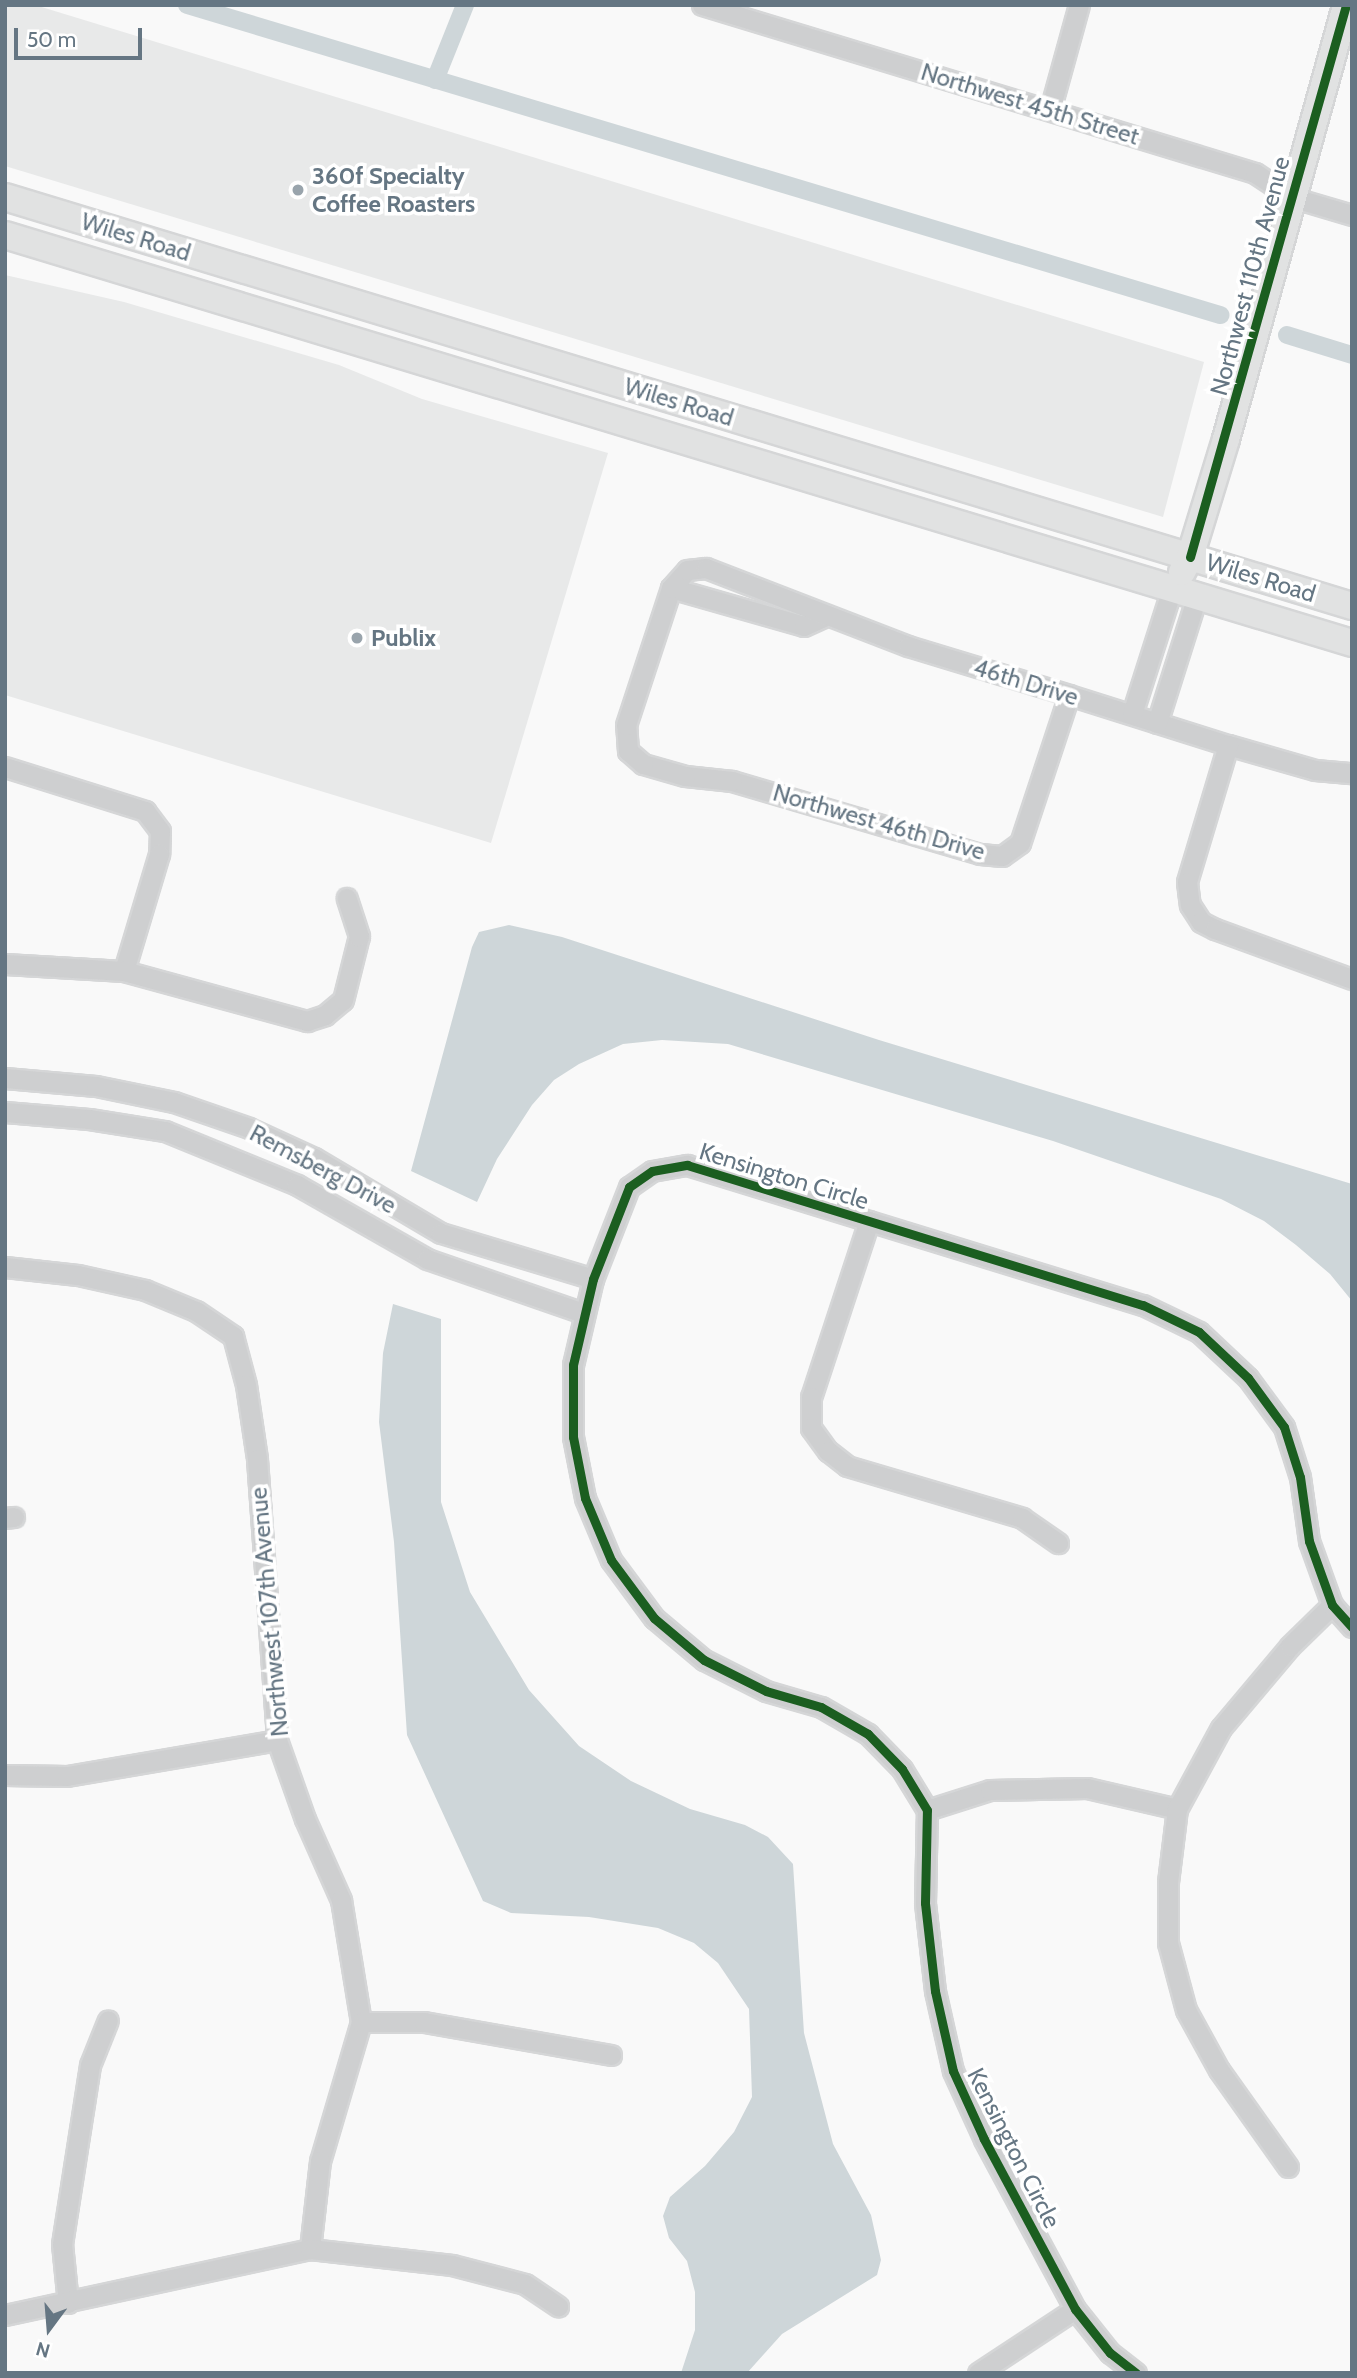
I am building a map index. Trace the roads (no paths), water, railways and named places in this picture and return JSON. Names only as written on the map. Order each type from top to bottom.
[{"type":"main road","name":"Northwest 110th Avenue","points":[[1184,593],[1191,557],[1346,5]]},
{"type":"main road","name":"Wiles Road","points":[[5,197],[1352,606]]},
{"type":"main road","name":"Wiles Road","points":[[5,235],[1352,643]]},
{"type":"street","points":[[1050,110],[1079,5]]},
{"type":"street","name":"Northwest 45th Street","points":[[706,6],[1255,173],[1291,197],[1352,215]]},
{"type":"street","name":"46th Drive","points":[[671,587],[687,569],[706,568],[908,646],[1228,745],[1315,770],[1351,774]]},
{"type":"street","points":[[671,587],[804,626],[825,616]]},
{"type":"street","name":"Northwest 46th Drive","points":[[671,587],[626,725],[628,751],[643,764],[685,776],[732,781],[980,854],[1002,856],[1020,842],[1069,695]]},
{"type":"street","points":[[1132,714],[1184,593]]},
{"type":"street","points":[[1157,723],[1184,593]]},
{"type":"street","points":[[1228,745],[1187,882],[1190,905],[1201,922],[1215,929],[1352,979]]},
{"type":"street","points":[[5,767],[145,811],[160,831],[159,853],[124,971]]},
{"type":"street","points":[[5,964],[124,971],[307,1021],[325,1015],[343,1000],[359,936],[347,898]]},
{"type":"street","name":"Remsberg Drive","points":[[5,1078],[96,1086],[174,1102],[249,1128],[314,1158],[441,1233],[593,1279]]},
{"type":"street","name":"Remsberg Drive","points":[[5,1112],[89,1119],[165,1131],[297,1185],[427,1259],[583,1313]]},
{"type":"street","name":"Kensington Circle","points":[[1136,2373],[1110,2353],[1075,2309],[984,2139],[953,2071],[935,1991],[925,1903],[927,1810],[902,1769],[868,1734],[821,1707],[766,1691],[704,1660],[654,1618],[611,1560],[585,1498],[573,1437],[573,1365],[593,1279],[629,1187],[652,1171],[687,1165],[1143,1305],[1199,1332],[1248,1378],[1284,1427],[1300,1477],[1309,1541],[1332,1605],[1352,1626]]},
{"type":"street","points":[[869,1221],[811,1397],[811,1428],[828,1451],[847,1466],[1022,1518],[1058,1543]]},
{"type":"street","name":"Northwest 107th Avenue","points":[[5,1268],[78,1275],[145,1290],[196,1311],[233,1336],[246,1385],[257,1459],[277,1740],[305,1819],[341,1900],[361,2022],[320,2161],[310,2249]]},
{"type":"street","points":[[1287,2167],[1219,2070],[1186,2010],[1168,1944],[1168,1882],[1177,1809],[1221,1728],[1332,1605]]},
{"type":"street","points":[[5,1775],[67,1776],[131,1768],[277,1740]]},
{"type":"street","points":[[927,1810],[990,1790],[1087,1788],[1177,1809]]},
{"type":"street","points":[[68,2303],[62,2244],[90,2065],[107,2020]]},
{"type":"street","points":[[361,2022],[424,2022],[611,2055]]},
{"type":"street","points":[[5,2315],[310,2249],[452,2265],[525,2284],[558,2306]]},
{"type":"street","points":[[978,2373],[1075,2309]]},
{"type":"waterway","points":[[187,5],[1220,315]]},
{"type":"waterway","points":[[435,80],[465,5]]},
{"type":"waterway","points":[[1287,335],[1352,355]]},
{"type":"place","name":"360f Specialty Coffee Roasters","points":[[298,190]]},
{"type":"place","name":"Publix","points":[[357,638]]}]
